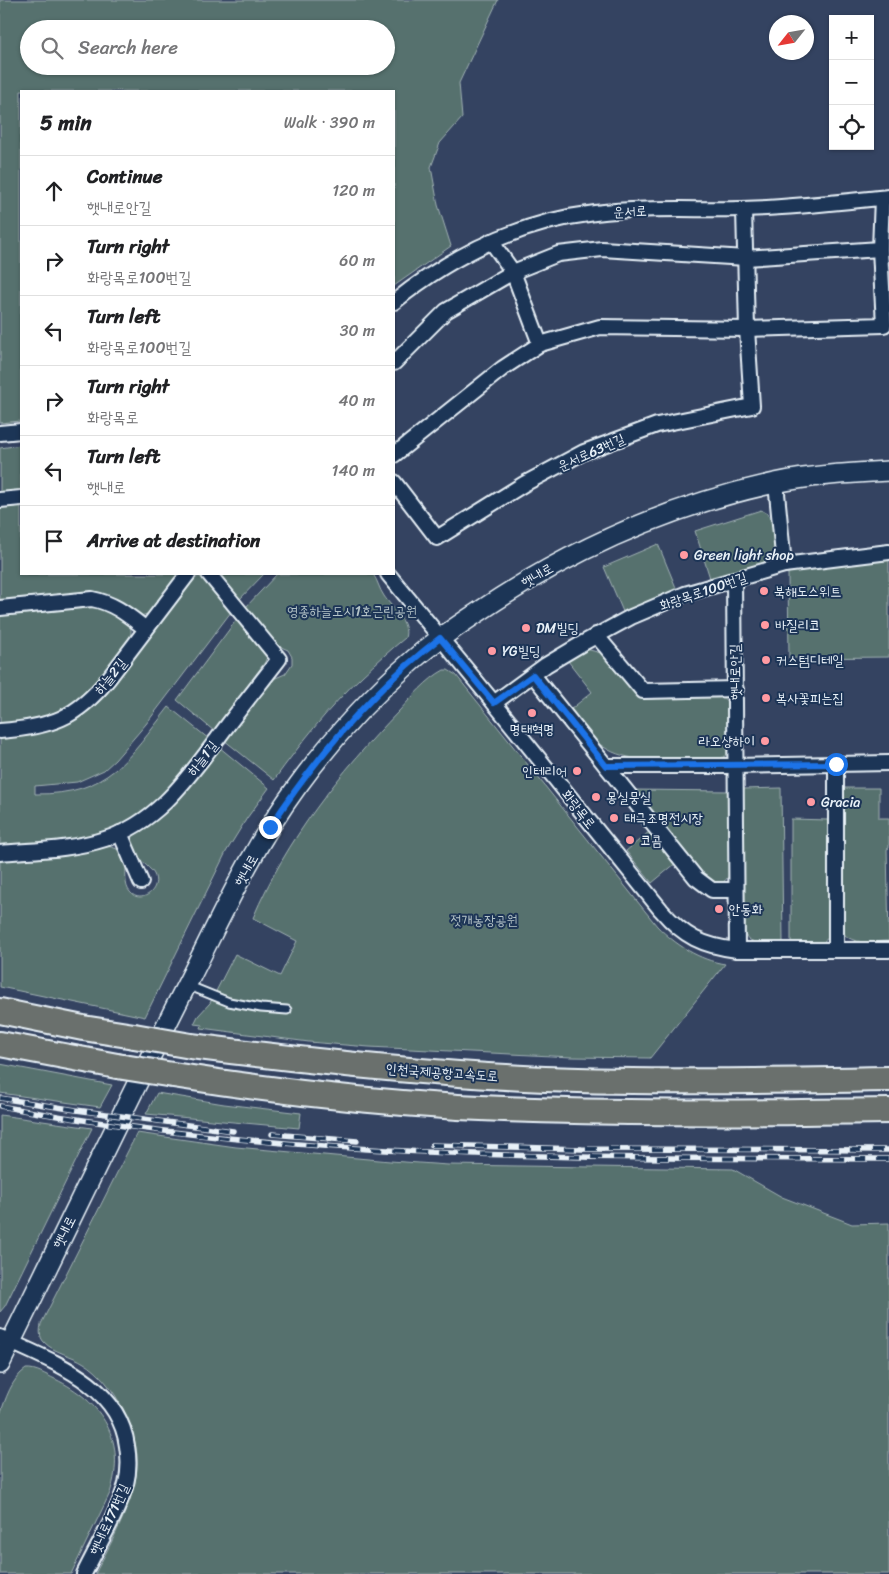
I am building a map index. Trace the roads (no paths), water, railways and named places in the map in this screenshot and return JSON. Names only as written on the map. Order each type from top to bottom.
[{"type":"highway","name":"인천국제공항고속도로","points":[[0,1011],[83,1028],[190,1046],[336,1064],[461,1074],[544,1079],[737,1081],[889,1079]]},
{"type":"highway","points":[[0,1044],[173,1075],[296,1092],[381,1101],[467,1107],[659,1112],[889,1111]]},
{"type":"main road","name":"햇내로","points":[[0,1364],[5,1340],[246,868],[295,789],[323,753],[368,702],[415,658],[440,638],[522,583],[555,564],[612,536],[696,504],[776,483],[819,476],[889,471]]},
{"type":"street","name":"운서로","points":[[395,301],[437,270],[491,241],[538,224],[595,213],[637,210],[744,209],[885,197]]},
{"type":"street","points":[[395,454],[503,368],[540,344],[600,327],[747,329],[884,325],[880,249],[885,197]]},
{"type":"street","name":"운서로63번길","points":[[395,483],[437,538],[524,484],[584,452],[657,425],[752,406],[747,329],[744,209]]},
{"type":"street","points":[[491,241],[513,272],[540,344]]},
{"type":"street","points":[[395,362],[446,311],[513,272],[558,254],[602,249],[746,258],[880,249]]},
{"type":"street","points":[[0,433],[20,431]]},
{"type":"street","points":[[776,483],[784,565]]},
{"type":"street","points":[[0,500],[20,498]]},
{"type":"street","name":"화랑목로100번길","points":[[494,703],[533,675],[596,635],[660,604],[686,594],[784,565],[889,552]]},
{"type":"street","name":"하늘2길","points":[[0,731],[46,725],[74,713],[97,693],[187,575]]},
{"type":"street","name":"하늘1길","points":[[0,853],[86,844],[120,833],[146,819],[171,798],[279,659],[210,575]]},
{"type":"street","name":"화랑목로","points":[[389,575],[671,922],[697,941],[715,948],[737,950],[889,950]]},
{"type":"street","name":"햇내로안길","points":[[734,579],[736,766]]},
{"type":"street","points":[[0,608],[92,599],[105,602],[117,608],[146,629]]},
{"type":"street","points":[[596,635],[643,691],[736,688]]},
{"type":"street","points":[[533,675],[696,878],[712,890],[736,890]]},
{"type":"street","points":[[606,766],[889,763]]},
{"type":"street","points":[[836,764],[836,950]]},
{"type":"street","points":[[736,766],[737,950]]},
{"type":"street","points":[[120,833],[141,882]]},
{"type":"street","name":"햇내로171번길","points":[[5,1340],[88,1382],[103,1394],[114,1409],[124,1432],[128,1456],[126,1483],[121,1499],[84,1574]]},
{"type":"lane","points":[[186,985],[230,1002],[253,1007],[287,1010]]},
{"type":"railway","points":[[0,1098],[233,1131]]},
{"type":"railway","points":[[0,1106],[110,1124],[332,1147],[554,1156],[889,1159]]},
{"type":"railway","points":[[272,1134],[357,1141]]},
{"type":"railway","points":[[432,1145],[582,1149],[889,1150]]},
{"type":"place","name":"Green light shop","points":[[684,555]]},
{"type":"place","name":"북해도스위트","points":[[764,591]]},
{"type":"place","name":"바질리코","points":[[765,625]]},
{"type":"place","name":"DM빌딩","points":[[526,628]]},
{"type":"place","name":"YG빌딩","points":[[492,651]]},
{"type":"place","name":"커스텀디테일","points":[[766,660]]},
{"type":"place","name":"복사꽃피는집","points":[[766,698]]},
{"type":"place","name":"명태혁명","points":[[532,713]]},
{"type":"place","name":"라오샹하이","points":[[765,741]]},
{"type":"place","name":"인테리어","points":[[577,771]]},
{"type":"place","name":"몽실뭉실","points":[[596,797]]},
{"type":"place","name":"Gracia","points":[[811,802]]},
{"type":"place","name":"태극조명전시장","points":[[614,818]]},
{"type":"place","name":"코콤","points":[[630,840]]},
{"type":"place","name":"안동화","points":[[719,909]]},
{"type":"park label","name":"영종하늘도시1호근린공원","points":[[352,611]]},
{"type":"park label","name":"젓개농장공원","points":[[484,920]]}]
